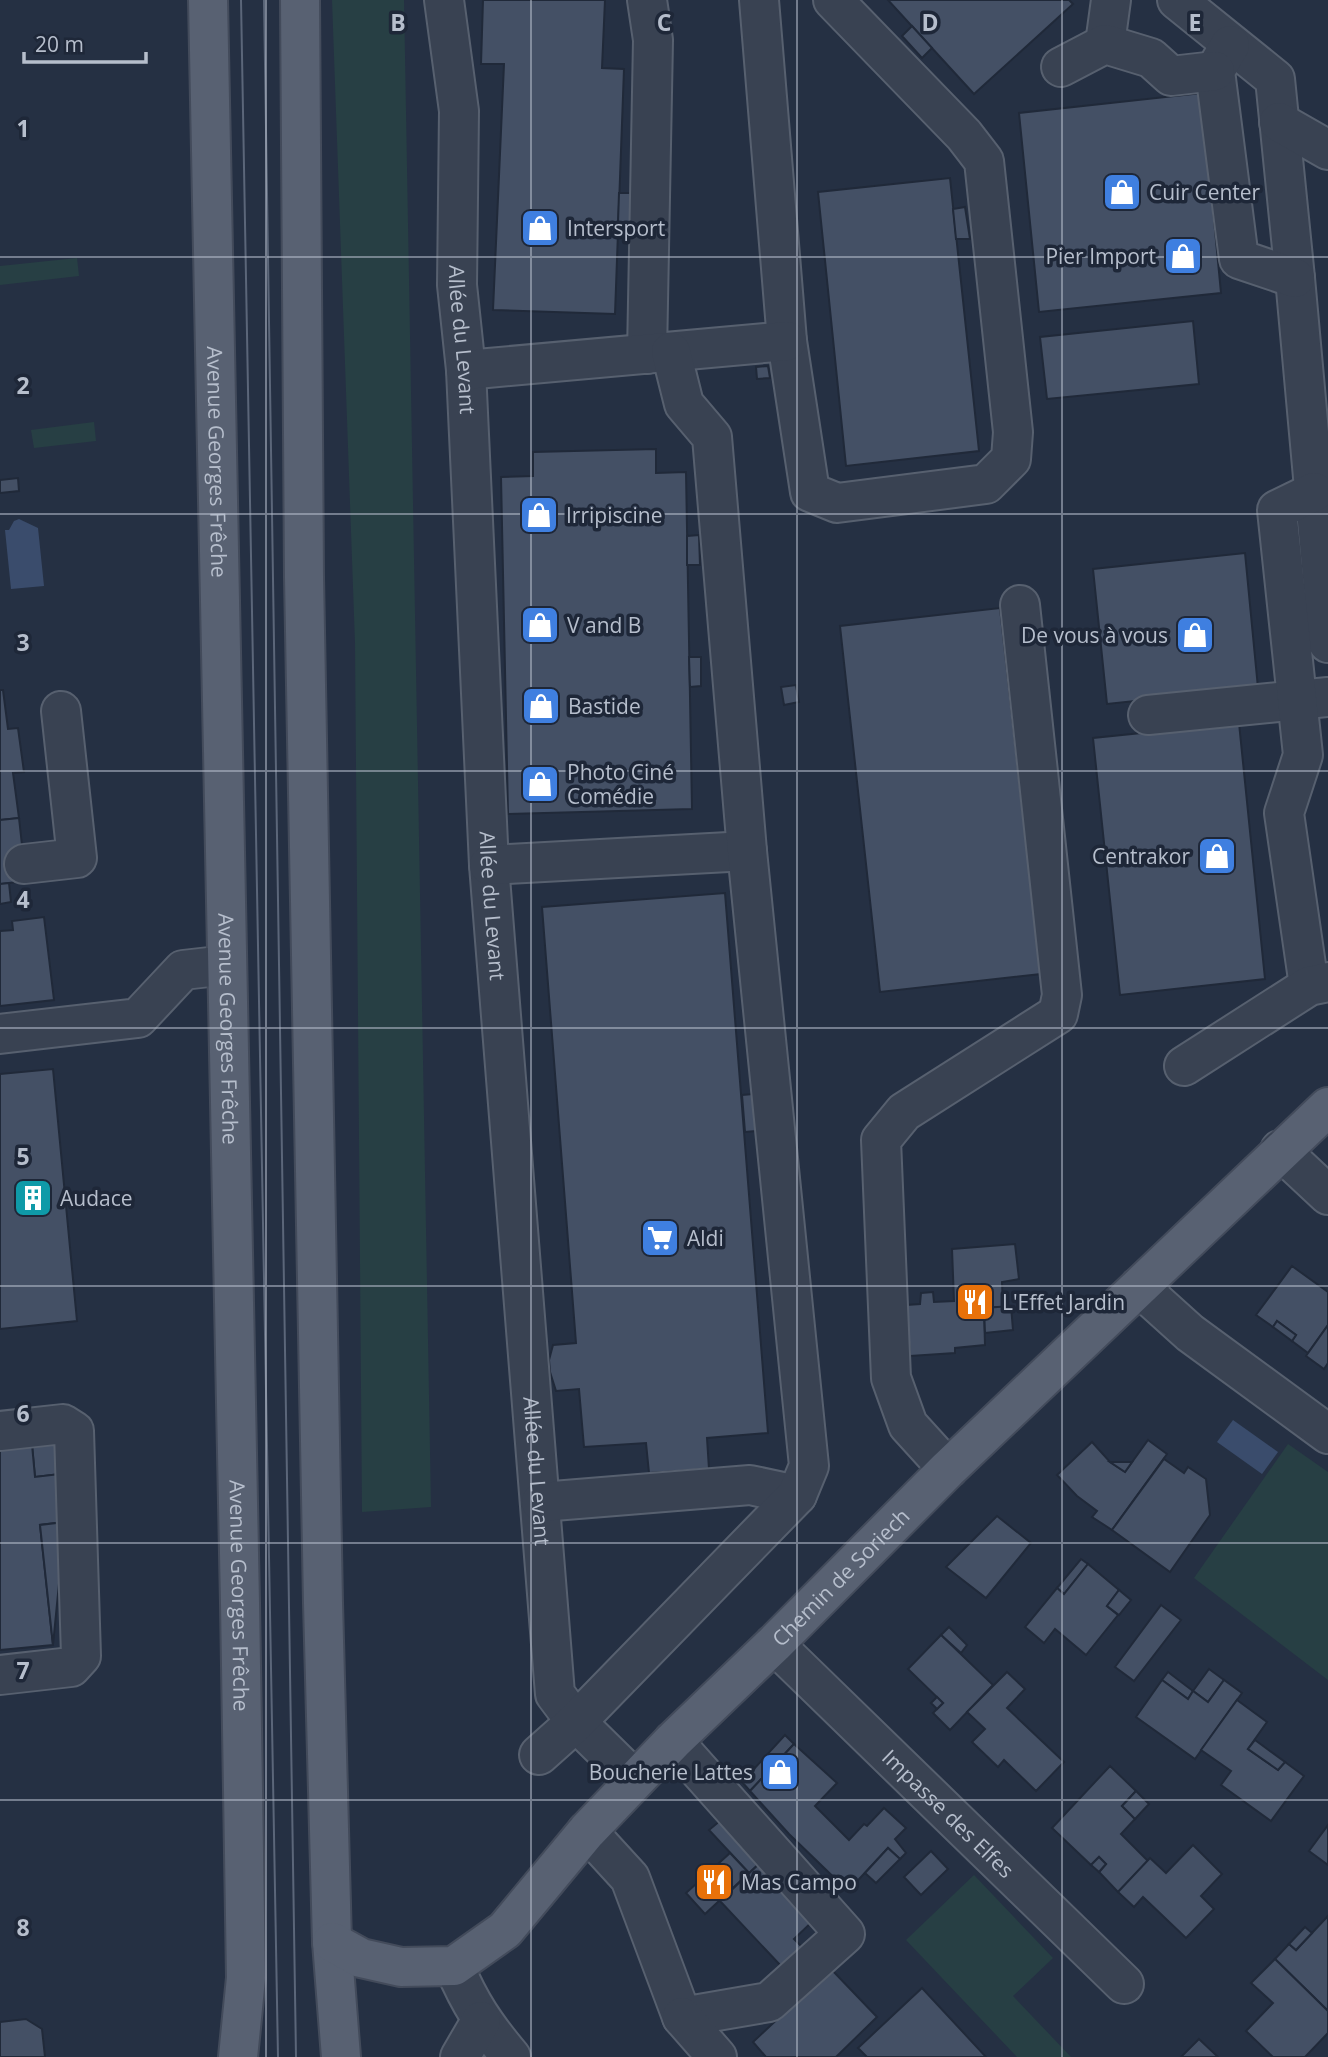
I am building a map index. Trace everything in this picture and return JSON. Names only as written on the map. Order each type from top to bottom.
[{"type":"main road","name":"Avenue Georges Frêche","points":[[208,0],[246,1978],[238,2057]]},
{"type":"main road","points":[[300,0],[305,590],[323,1589],[332,1942],[341,2057]]},
{"type":"main road","name":"Chemin de Soriech","points":[[454,1966],[505,1930],[587,1831],[673,1741],[948,1469],[1328,1107]]},
{"type":"main road","points":[[332,1942],[361,1958],[401,1967],[454,1966]]},
{"type":"street","name":"Allée du Levant","points":[[444,0],[459,111],[457,285],[466,370],[489,866],[555,1694],[576,1722],[635,1780]]},
{"type":"street","points":[[539,1755],[576,1722],[797,1495],[809,1466],[747,851],[712,437],[684,404],[659,353],[653,40],[647,0]]},
{"type":"street","points":[[759,0],[787,341],[810,492],[837,503],[986,484],[1011,459],[1013,432],[984,161],[964,135],[833,0]]},
{"type":"street","points":[[1105,44],[1111,0]]},
{"type":"street","points":[[1177,0],[1223,58],[1275,79],[1328,643]]},
{"type":"street","points":[[1061,67],[1105,44],[1151,58],[1171,76],[1223,58]]},
{"type":"street","points":[[1223,58],[1239,259],[1295,278]]},
{"type":"street","points":[[1279,121],[1328,150]]},
{"type":"street","points":[[466,370],[787,341]]},
{"type":"street","points":[[1184,1066],[1319,984],[1284,813],[1303,755],[1313,698],[1277,510],[1314,492]]},
{"type":"street","points":[[948,1469],[908,1424],[891,1378],[881,1140],[904,1112],[1058,1014],[1062,995],[1020,605]]},
{"type":"street","points":[[1148,715],[1313,698]]},
{"type":"street","points":[[24,864],[77,858],[61,710]]},
{"type":"street","points":[[489,866],[747,851]]},
{"type":"street","points":[[0,1034],[138,1018],[183,970],[226,965]]},
{"type":"street","points":[[1280,1150],[1328,1195]]},
{"type":"street","points":[[1139,1287],[1190,1333],[1328,1434]]},
{"type":"street","points":[[0,1431],[63,1424],[74,1431],[80,1656],[71,1667],[0,1675]]},
{"type":"street","points":[[541,1502],[750,1485],[797,1495]]},
{"type":"street","name":"Impasse des Elfes","points":[[774,1644],[1124,1984]]},
{"type":"street","points":[[673,1741],[845,1934],[769,2002],[682,2017]]},
{"type":"street","points":[[587,1831],[629,1878],[682,2017],[717,2057]]},
{"type":"street","points":[[454,1966],[481,2021],[510,2057]]},
{"type":"street","points":[[460,2057],[481,2021]]},
{"type":"green space","points":[[332,0],[404,0],[431,1507],[362,1512],[355,643]]},
{"type":"green space","points":[[77,258],[79,276],[0,285],[0,266]]},
{"type":"green space","points":[[94,422],[96,441],[34,448],[31,430]]},
{"type":"green space","points":[[1288,1444],[1328,1472],[1328,1680],[1194,1578]]},
{"type":"green space","points":[[974,1875],[1053,1958],[1013,1996],[1071,2057],[1017,2057],[906,1940]]},
{"type":"water","points":[[19,519],[38,528],[44,586],[11,589],[5,530],[9,530],[14,521]]},
{"type":"water","points":[[1233,1420],[1278,1452],[1262,1474],[1217,1442]]},
{"type":"building","points":[[483,0],[605,0],[602,68],[624,69],[615,314],[493,310],[504,64],[481,64]]},
{"type":"building","points":[[888,0],[1069,0],[1073,4],[974,94]]},
{"type":"building","points":[[912,26],[932,48],[922,58],[902,36]]},
{"type":"building","points":[[1202,93],[1221,293],[1039,312],[1019,113]]},
{"type":"building","points":[[950,178],[979,451],[846,466],[818,192]]},
{"type":"building","points":[[619,193],[631,193],[630,223],[618,223]]},
{"type":"building","points":[[965,207],[970,239],[956,239],[953,209]]},
{"type":"building","points":[[1193,321],[1199,384],[1047,399],[1040,337]]},
{"type":"building","points":[[768,366],[770,378],[757,379],[756,367]]},
{"type":"building","points":[[656,449],[656,473],[686,472],[692,809],[508,814],[501,477],[533,476],[533,452]]},
{"type":"building","points":[[18,478],[19,491],[0,493],[0,480]]},
{"type":"building","points":[[699,535],[700,565],[687,565],[687,536]]},
{"type":"building","points":[[1245,553],[1258,688],[1107,704],[1093,569]]},
{"type":"building","points":[[1000,608],[1041,974],[880,992],[840,626]]},
{"type":"building","points":[[689,657],[701,657],[701,686],[690,687]]},
{"type":"building","points":[[796,685],[799,702],[784,705],[781,687]]},
{"type":"building","points":[[0,690],[3,690],[8,729],[18,728],[24,772],[13,773],[19,818],[0,820]]},
{"type":"building","points":[[1239,723],[1265,979],[1120,995],[1093,738]]},
{"type":"building","points":[[19,818],[26,881],[0,884],[0,820]]},
{"type":"building","points":[[9,883],[11,902],[0,904],[0,884]]},
{"type":"building","name":"Aldi","points":[[725,893],[768,1433],[707,1438],[709,1469],[649,1473],[646,1443],[584,1447],[579,1389],[556,1391],[550,1372],[549,1360],[553,1345],[576,1343],[542,907]]},
{"type":"building","points":[[44,917],[54,1000],[0,1006],[0,931],[13,930],[12,921]]},
{"type":"building","name":"Audace","points":[[53,1069],[77,1321],[0,1329],[0,1074]]},
{"type":"building","points":[[753,1094],[756,1131],[745,1132],[742,1095]]},
{"type":"building","points":[[1015,1244],[1019,1279],[1002,1282],[1003,1307],[984,1308],[985,1345],[955,1348],[955,1353],[910,1356],[906,1305],[920,1304],[921,1293],[933,1292],[934,1302],[954,1301],[952,1249]]},
{"type":"building","points":[[1292,1266],[1328,1292],[1328,1325],[1308,1353],[1292,1341],[1296,1335],[1277,1321],[1273,1327],[1256,1315]]},
{"type":"building","points":[[1011,1306],[1013,1330],[985,1333],[984,1308]]},
{"type":"building","points":[[1277,1321],[1296,1335],[1292,1341],[1273,1327]]},
{"type":"building","points":[[1328,1325],[1328,1363],[1324,1369],[1306,1356]]},
{"type":"building","points":[[55,1432],[60,1474],[35,1477],[31,1434]]},
{"type":"building","points":[[31,1434],[35,1477],[60,1474],[65,1522],[40,1525],[53,1645],[0,1650],[0,1438]]},
{"type":"building","points":[[1148,1440],[1167,1454],[1112,1530],[1092,1517],[1097,1511],[1077,1496],[1057,1475],[1092,1442],[1110,1462],[1125,1472]]},
{"type":"building","points":[[1164,1459],[1184,1473],[1188,1467],[1206,1479],[1210,1515],[1170,1572],[1112,1530]]},
{"type":"building","points":[[1110,1462],[1132,1462],[1125,1472]]},
{"type":"building","points":[[997,1516],[1031,1543],[986,1598],[946,1567]]},
{"type":"building","points":[[65,1522],[53,1645],[40,1525]]},
{"type":"building","points":[[1081,1559],[1088,1564],[1064,1594],[1057,1588]]},
{"type":"building","points":[[1088,1564],[1119,1590],[1107,1606],[1118,1615],[1086,1655],[1055,1629],[1044,1643],[1025,1627],[1057,1588],[1064,1594]]},
{"type":"building","points":[[1119,1590],[1131,1600],[1119,1615],[1107,1606]]},
{"type":"building","points":[[1161,1605],[1181,1620],[1134,1681],[1115,1667]]},
{"type":"building","points":[[949,1627],[967,1645],[961,1653],[941,1635]]},
{"type":"building","points":[[941,1635],[993,1685],[950,1730],[933,1713],[943,1703],[908,1669]]},
{"type":"building","points":[[1209,1669],[1224,1680],[1208,1702],[1193,1691]]},
{"type":"building","points":[[1007,1672],[1025,1689],[1007,1708],[1064,1762],[1036,1791],[1004,1760],[998,1767],[972,1742],[985,1729],[967,1712]]},
{"type":"building","points":[[1168,1672],[1193,1691],[1188,1699],[1162,1680]]},
{"type":"building","points":[[1162,1680],[1188,1699],[1193,1691],[1208,1702],[1224,1680],[1242,1693],[1195,1759],[1136,1717]]},
{"type":"building","points":[[937,1697],[943,1703],[937,1709],[931,1703]]},
{"type":"building","points":[[1237,1700],[1267,1722],[1248,1749],[1278,1770],[1285,1762],[1304,1776],[1271,1821],[1221,1785],[1231,1771],[1201,1750]]},
{"type":"building","points":[[785,1735],[794,1744],[750,1791],[742,1782]]},
{"type":"building","points":[[1255,1740],[1285,1762],[1278,1770],[1248,1749]]},
{"type":"building","points":[[794,1744],[837,1783],[815,1806],[849,1840],[884,1808],[906,1828],[895,1839],[906,1853],[900,1859],[888,1848],[848,1891],[789,1834],[750,1791]]},
{"type":"building","points":[[1110,1766],[1136,1791],[1122,1806],[1135,1819],[1121,1834],[1148,1861],[1118,1892],[1099,1872],[1106,1864],[1099,1857],[1091,1865],[1052,1828]]},
{"type":"building","points":[[1136,1791],[1149,1804],[1135,1819],[1122,1806]]},
{"type":"building","points":[[721,1820],[761,1862],[749,1873],[709,1830]]},
{"type":"building","points":[[1328,1825],[1328,1865],[1309,1851]]},
{"type":"building","points":[[1193,1845],[1222,1874],[1201,1896],[1214,1909],[1186,1938],[1143,1897],[1134,1907],[1118,1892],[1150,1858],[1166,1873]]},
{"type":"building","points":[[888,1848],[900,1859],[876,1883],[865,1873]]},
{"type":"building","points":[[931,1851],[948,1869],[921,1895],[904,1877]]},
{"type":"building","points":[[730,1853],[749,1873],[705,1914],[686,1893]]},
{"type":"building","points":[[1099,1857],[1106,1864],[1099,1872],[1091,1865]]},
{"type":"building","points":[[761,1862],[814,1920],[794,1939],[803,1948],[782,1967],[720,1901]]},
{"type":"building","points":[[1328,1916],[1328,2011],[1275,1959],[1289,1944],[1296,1950]]},
{"type":"building","points":[[1305,1927],[1312,1933],[1296,1950],[1289,1944]]},
{"type":"building","points":[[1275,1959],[1328,2011],[1328,2033],[1305,2057],[1273,2057],[1246,2031],[1273,2003],[1251,1983]]},
{"type":"building","points":[[831,1969],[877,2017],[836,2057],[766,2057],[753,2042]]},
{"type":"building","points":[[922,1988],[986,2057],[867,2057],[858,2048]]},
{"type":"building","points":[[26,2019],[42,2029],[45,2057],[0,2057],[0,2022]]},
{"type":"building","points":[[1199,2039],[1218,2057],[1181,2057]]},
{"type":"tram line","points":[[241,0],[278,2057]]},
{"type":"tram line","points":[[264,0],[296,2057]]},
{"type":"place","name":"Cuir Center","points":[[1122,192]]},
{"type":"place","name":"Intersport","points":[[540,228]]},
{"type":"place","name":"Pier Import","points":[[1183,256]]},
{"type":"place","name":"Irripiscine","points":[[539,515]]},
{"type":"place","name":"V and B","points":[[540,625]]},
{"type":"place","name":"De vous à vous","points":[[1195,635]]},
{"type":"place","name":"Bastide","points":[[541,706]]},
{"type":"place","name":"Photo Ciné Comédie","points":[[540,784]]},
{"type":"place","name":"Centrakor","points":[[1217,856]]},
{"type":"place","name":"Audace","points":[[33,1198]]},
{"type":"place","name":"Aldi","points":[[660,1238]]},
{"type":"place","name":"L'Effet Jardin","points":[[975,1302]]},
{"type":"place","name":"Boucherie Lattes","points":[[780,1772]]},
{"type":"place","name":"Mas Campo","points":[[714,1882]]}]
